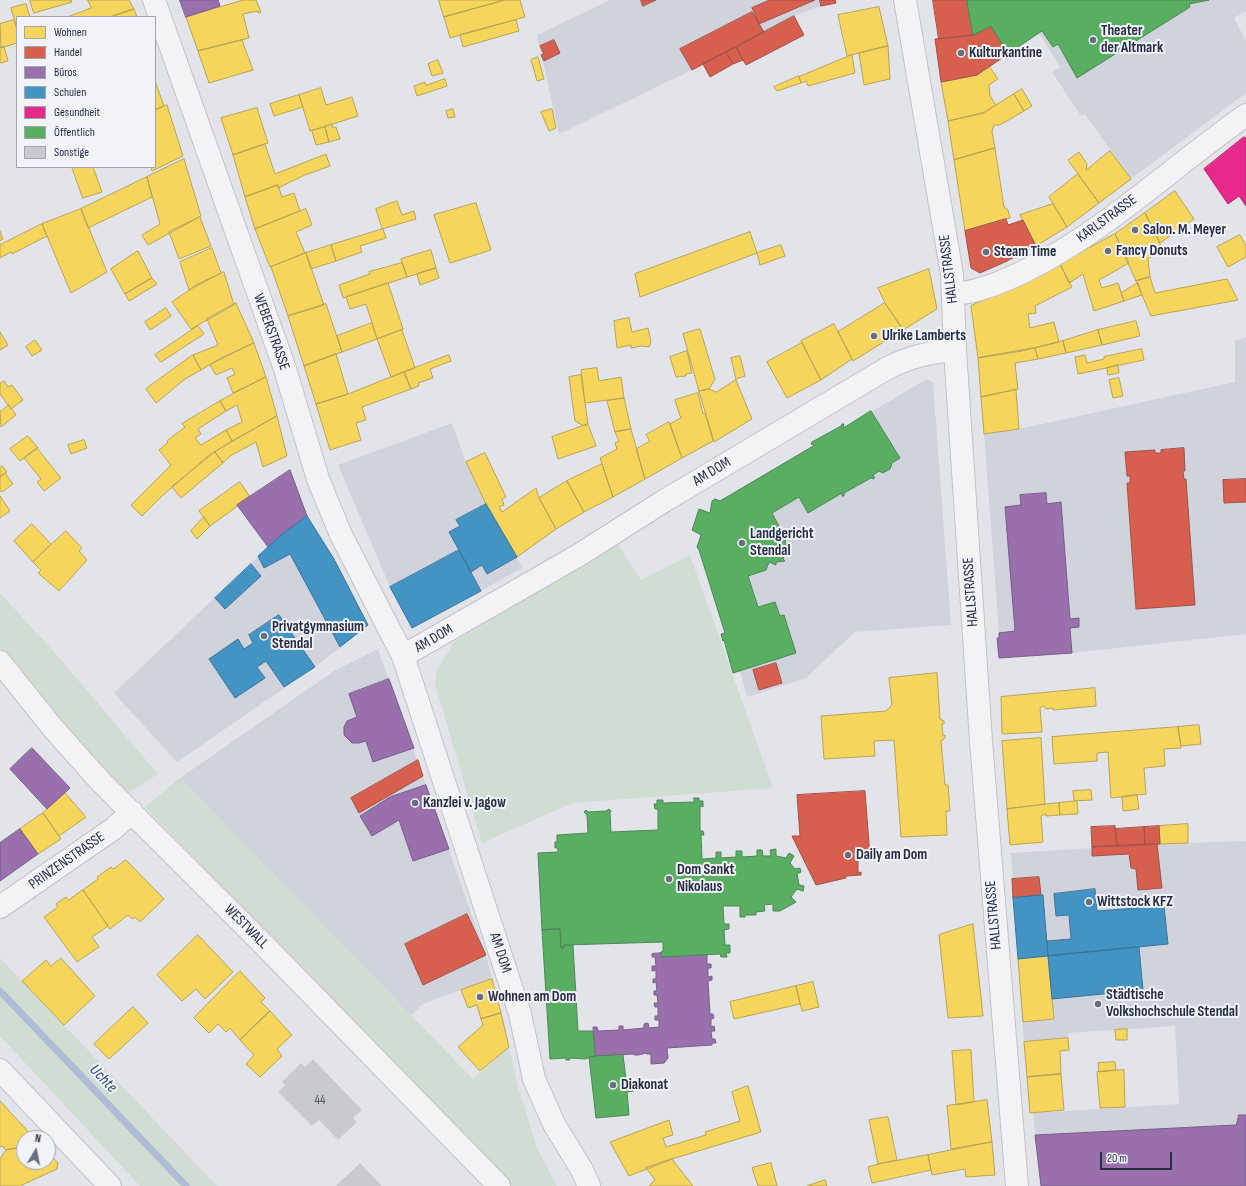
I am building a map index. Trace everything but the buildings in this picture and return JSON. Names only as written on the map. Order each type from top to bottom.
[{"type":"street","name":"WEBERSTRASSE","points":[[154,0],[285,369],[318,479],[341,535],[403,656]]},
{"type":"street","name":"HALLSTRASSE","points":[[905,0],[952,274],[954,294],[955,350],[991,876],[1017,1186]]},
{"type":"street","name":"KARLSTRASSE","points":[[954,294],[973,292],[1008,279],[1049,259],[1087,235],[1246,115]]},
{"type":"street","name":"AM DOM","points":[[589,1186],[582,1170],[554,1124],[534,1079],[520,1014],[403,656],[579,555],[664,501],[901,360],[923,354],[955,350]]},
{"type":"street","name":"WESTWALL","points":[[0,662],[57,732],[100,781],[272,952],[499,1186]]},
{"type":"street","name":"PRINZENSTRASSE","points":[[0,907],[113,829],[132,812]]},
{"type":"street","points":[[0,1070],[98,1182]]},
{"type":"shaded area","points":[[610,0],[820,0],[821,6],[794,16],[692,70],[559,134],[537,35]]},
{"type":"shaded area","points":[[933,0],[1246,0],[1246,11],[1234,18],[1246,41],[1246,93],[1131,179],[1085,114],[1081,116],[1052,72],[1060,67],[1039,33],[938,39]]},
{"type":"shaded area","points":[[1246,337],[1246,634],[1072,653],[999,658],[997,638],[999,638],[999,633],[984,434],[1019,429],[1235,382],[1235,341]]},
{"type":"shaded area","points":[[927,379],[933,382],[951,625],[855,632],[806,678],[747,697],[740,671],[733,673],[721,634],[725,633],[700,550],[697,547],[701,535],[692,530],[699,509],[710,513],[712,501],[715,499],[720,501],[814,445],[811,444],[812,442],[841,426],[842,424],[844,424],[844,428]]},
{"type":"shaded area","name":"Privatgymnasium Stendal","points":[[452,423],[466,463],[486,504],[523,568],[412,628],[390,587],[338,465]]},
{"type":"shaded area","name":"Privatgymnasium Stendal","points":[[307,516],[334,559],[368,625],[315,667],[177,762],[114,693],[280,536]]},
{"type":"shaded area","points":[[618,545],[641,580],[690,555],[773,788],[572,803],[482,843],[435,684],[437,670],[455,641]]},
{"type":"shaded area","points":[[0,593],[55,653],[158,774],[127,794],[7,658],[0,648]]},
{"type":"shaded area","points":[[378,649],[486,955],[492,979],[422,1004],[411,1016],[180,778],[334,671]]},
{"type":"shaded area","points":[[180,778],[473,1079],[509,1047],[518,1087],[537,1148],[557,1186],[512,1186],[477,1153],[145,807]]},
{"type":"shaded area","points":[[1246,841],[1246,1186],[1041,1186],[1033,1113],[1179,1104],[1175,1026],[1068,1033],[1068,1038],[1024,1042],[1011,853],[1157,844]]},
{"type":"shaded area","points":[[0,958],[217,1186],[140,1186],[0,1036]]},
{"type":"waterway","name":"Uchte","points":[[0,991],[186,1186]]},
{"type":"place","name":"Theater der Altmark","points":[[1093,40]]},
{"type":"place","name":"Kulturkantine","points":[[961,53]]},
{"type":"place","name":"Salon. M. Meyer","points":[[1135,230]]},
{"type":"place","name":"Fancy Donuts","points":[[1108,251]]},
{"type":"place","name":"Steam Time","points":[[986,252]]},
{"type":"place","name":"Ulrike Lamberts","points":[[874,336]]},
{"type":"place","name":"Landgericht Stendal","points":[[742,543]]},
{"type":"place","name":"Privatgymnasium Stendal","points":[[264,636]]},
{"type":"place","name":"Kanzlei v. Jagow","points":[[415,803]]},
{"type":"place","name":"Daily am Dom","points":[[848,855]]},
{"type":"place","name":"Dom Sankt Nikolaus","points":[[669,879]]},
{"type":"place","name":"Wittstock KFZ","points":[[1089,902]]},
{"type":"place","name":"Wohnen am Dom","points":[[480,997]]},
{"type":"place","name":"Städtische Volkshochschule Stendal","points":[[1098,1004]]},
{"type":"place","name":"Diakonat","points":[[613,1085]]}]
